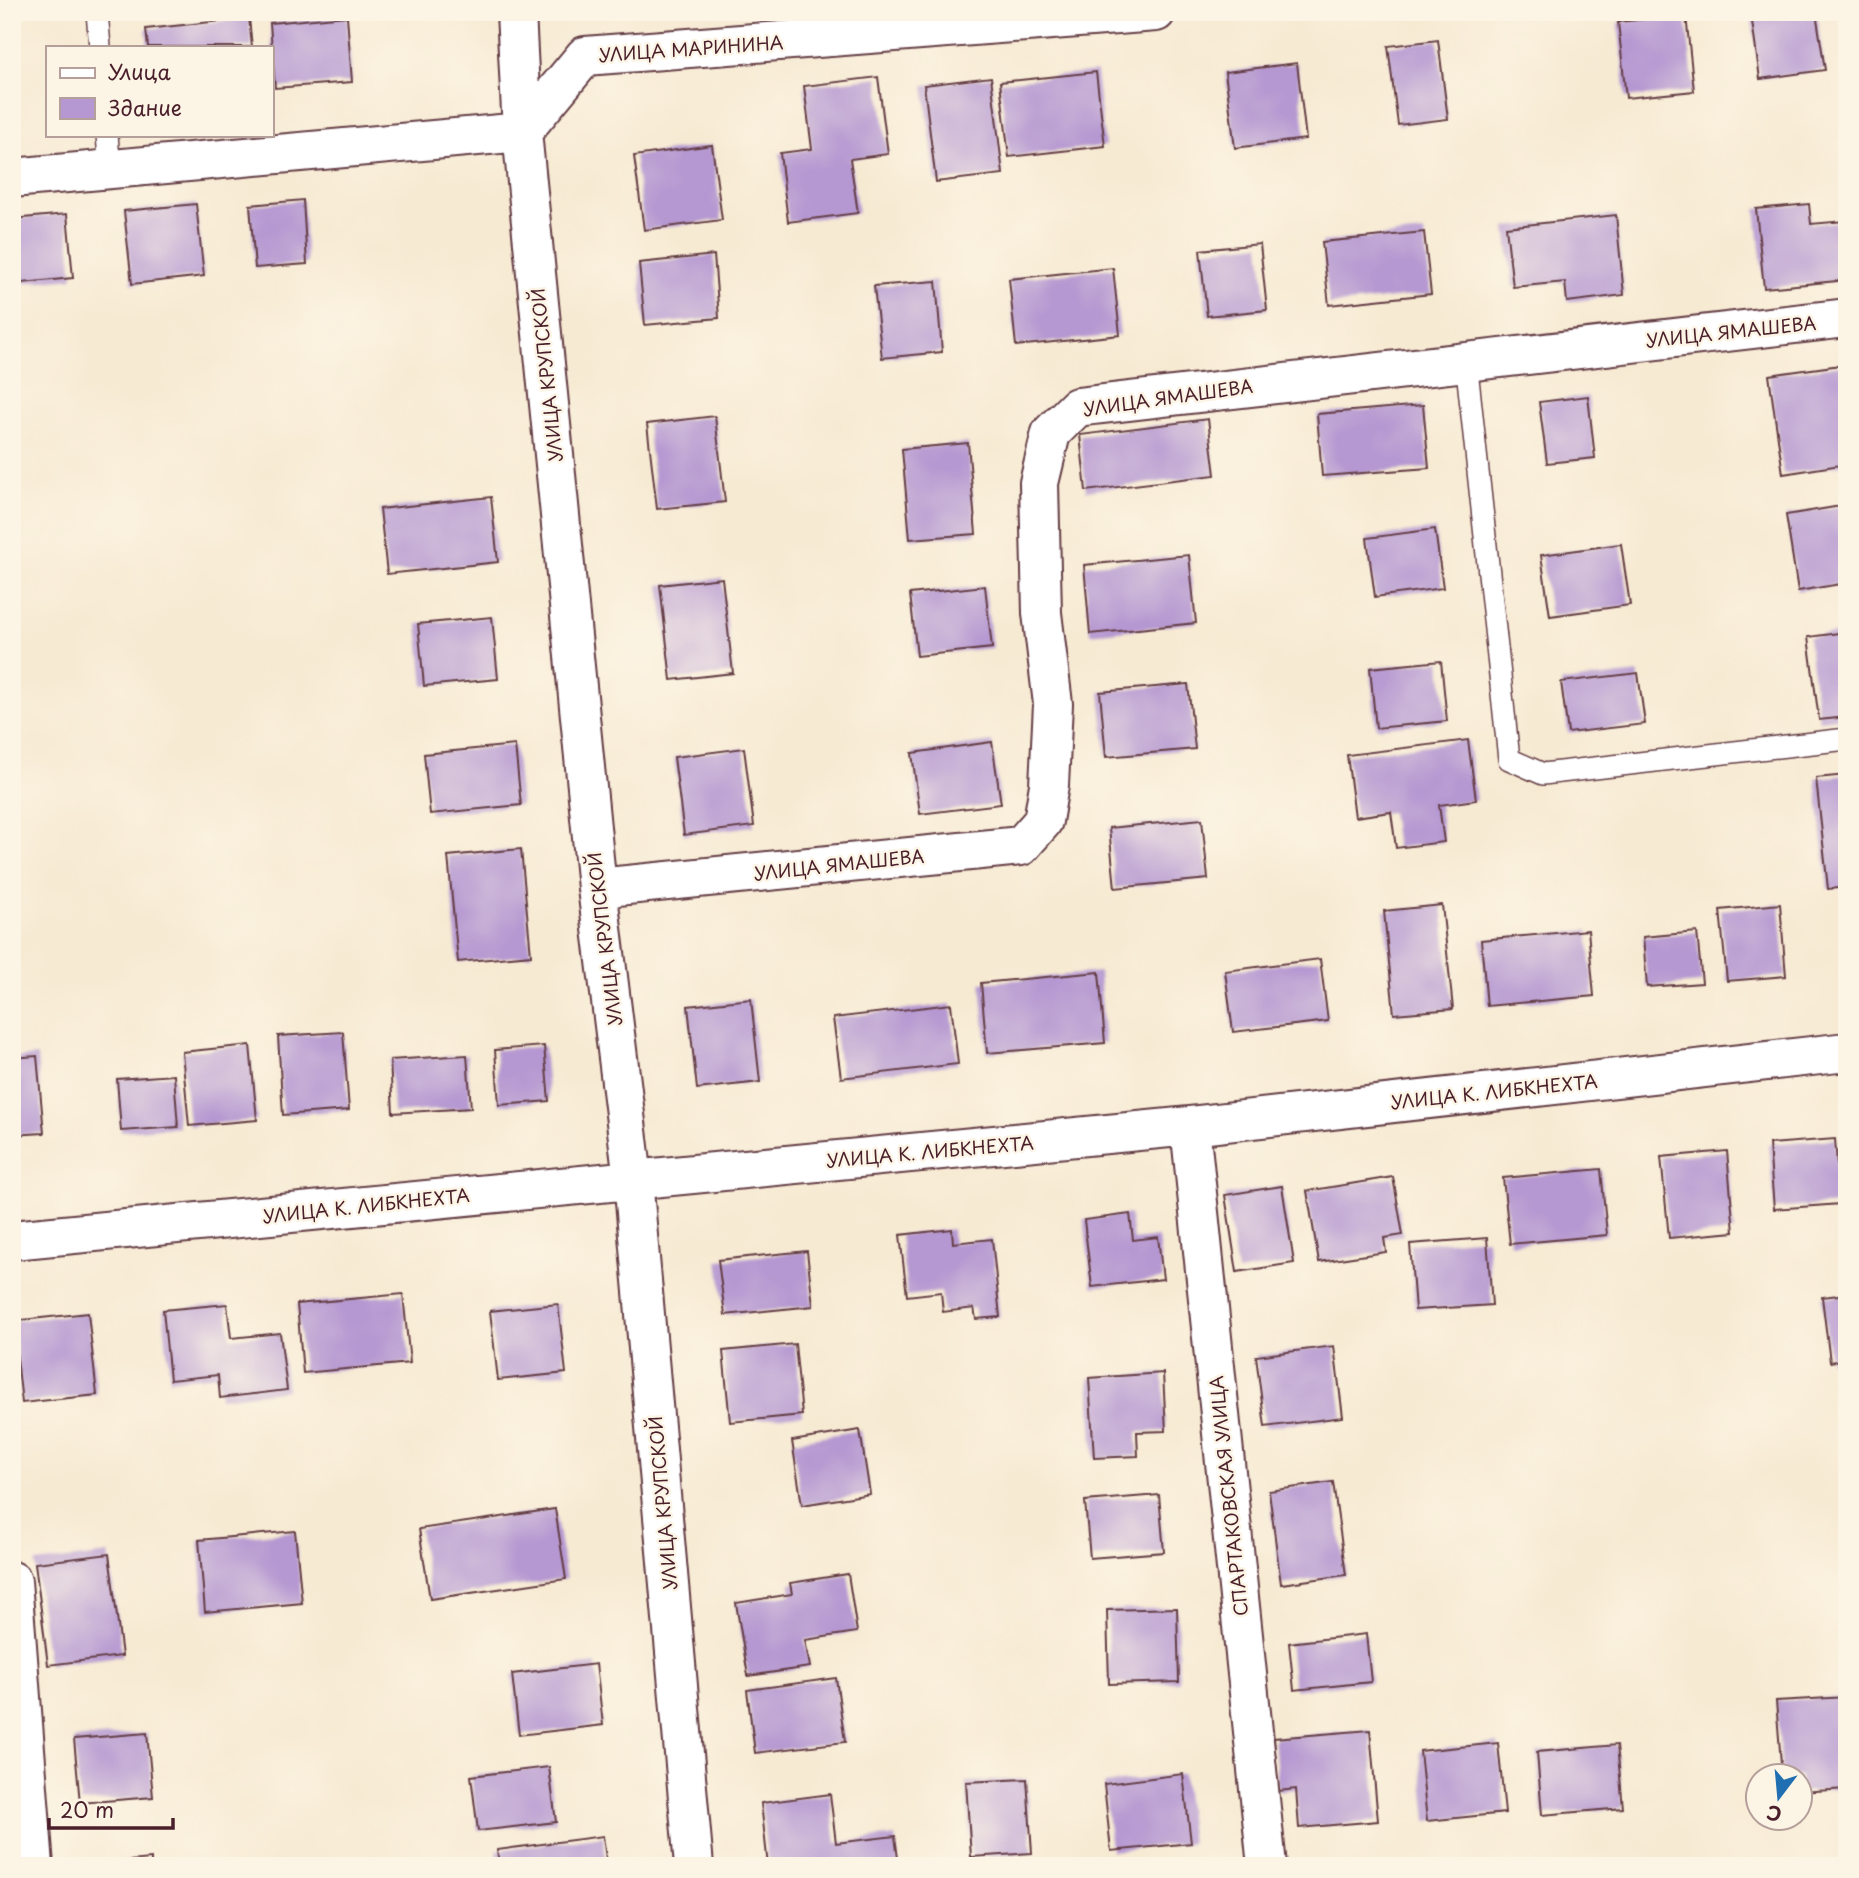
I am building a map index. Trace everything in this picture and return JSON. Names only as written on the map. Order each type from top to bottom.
[{"type":"street","name":"УЛИЦА КРУПСКОЙ","points":[[516,12],[522,132],[597,888],[633,1179],[694,1866]]},
{"type":"street","name":"УЛИЦА МАРИНИНА","points":[[522,132],[585,56],[1156,12]]},
{"type":"street","points":[[12,178],[109,152],[522,132]]},
{"type":"street","name":"УЛИЦА ЯМАШЕВА","points":[[597,888],[1021,846],[1043,821],[1049,785],[1053,704],[1042,613],[1039,483],[1051,433],[1077,407],[1847,318]]},
{"type":"street","name":"УЛИЦА К. ЛИБКНЕХТА","points":[[12,1240],[1190,1126],[1847,1052]]},
{"type":"street","name":"СПАРТАКОВСКАЯ УЛИЦА","points":[[1190,1126],[1267,1866]]},
{"type":"street","points":[[12,1581],[34,1866]]},
{"type":"lane","points":[[97,12],[100,46]]},
{"type":"lane","points":[[1466,360],[1509,759],[1543,774],[1847,739]]},
{"type":"building","points":[[1816,12],[1825,70],[1760,79],[1751,14]]},
{"type":"building","points":[[1686,15],[1694,91],[1626,98],[1618,22]]},
{"type":"building","points":[[347,16],[352,82],[275,88],[270,23]]},
{"type":"building","points":[[249,18],[252,46],[148,46],[146,29]]},
{"type":"building","points":[[1438,40],[1448,119],[1398,125],[1388,46]]},
{"type":"building","points":[[1297,63],[1306,139],[1235,148],[1225,72]]},
{"type":"building","points":[[1096,72],[1105,146],[1009,157],[1000,82]]},
{"type":"building","points":[[878,77],[888,154],[850,159],[858,213],[788,222],[780,153],[812,149],[804,86]]},
{"type":"building","points":[[991,77],[1003,174],[936,182],[924,85]]},
{"type":"building","points":[[712,145],[722,220],[644,230],[634,156]]},
{"type":"building","points":[[303,200],[307,264],[255,268],[250,205]]},
{"type":"building","points":[[196,204],[204,276],[132,284],[124,211]]},
{"type":"building","points":[[1809,204],[1811,224],[1845,221],[1847,280],[1764,288],[1756,209]]},
{"type":"building","points":[[67,214],[73,278],[12,284],[12,219]]},
{"type":"building","points":[[1616,215],[1624,295],[1567,302],[1565,282],[1513,287],[1506,227]]},
{"type":"building","points":[[1424,232],[1431,294],[1329,305],[1322,242]]},
{"type":"building","points":[[1260,244],[1267,310],[1207,316],[1200,250]]},
{"type":"building","points":[[714,255],[719,318],[645,325],[639,263]]},
{"type":"building","points":[[1113,268],[1120,335],[1016,346],[1009,279]]},
{"type":"building","points":[[936,281],[942,352],[882,358],[874,286]]},
{"type":"building","points":[[1841,365],[1847,406],[1847,464],[1783,474],[1769,375]]},
{"type":"building","points":[[1588,396],[1595,458],[1547,463],[1539,402]]},
{"type":"building","points":[[1423,405],[1429,468],[1322,476],[1317,414]]},
{"type":"building","points":[[715,416],[725,502],[657,509],[647,424]]},
{"type":"building","points":[[1208,419],[1215,475],[1086,491],[1080,435]]},
{"type":"building","points":[[968,443],[976,534],[910,539],[902,449]]},
{"type":"building","points":[[491,497],[498,562],[387,574],[380,509]]},
{"type":"building","points":[[1847,505],[1847,583],[1798,591],[1786,515]]},
{"type":"building","points":[[1435,529],[1443,588],[1375,597],[1367,538]]},
{"type":"building","points":[[1621,544],[1630,605],[1550,616],[1541,555]]},
{"type":"building","points":[[1189,555],[1196,623],[1090,634],[1084,565]]},
{"type":"building","points":[[722,578],[733,673],[671,680],[660,585]]},
{"type":"building","points":[[985,586],[992,648],[917,656],[910,594]]},
{"type":"building","points":[[492,617],[498,679],[424,686],[418,624]]},
{"type":"building","points":[[1847,632],[1847,717],[1819,720],[1808,637]]},
{"type":"building","points":[[1441,661],[1447,721],[1376,728],[1370,668]]},
{"type":"building","points":[[1638,673],[1645,724],[1568,733],[1561,682]]},
{"type":"building","points":[[1188,684],[1195,749],[1106,757],[1100,692]]},
{"type":"building","points":[[1468,740],[1476,800],[1439,805],[1444,842],[1396,848],[1391,812],[1355,817],[1347,755]]},
{"type":"building","points":[[992,742],[1001,804],[920,814],[912,753]]},
{"type":"building","points":[[515,745],[521,805],[430,814],[424,754]]},
{"type":"building","points":[[744,748],[754,826],[684,835],[674,757]]},
{"type":"building","points":[[1847,775],[1847,887],[1828,889],[1816,778]]},
{"type":"building","points":[[1202,819],[1208,879],[1115,888],[1109,828]]},
{"type":"building","points":[[521,849],[531,955],[458,962],[448,856]]},
{"type":"building","points":[[1780,904],[1786,976],[1727,981],[1720,910]]},
{"type":"building","points":[[1442,905],[1453,1009],[1394,1014],[1384,911]]},
{"type":"building","points":[[1588,930],[1594,996],[1487,1006],[1481,940]]},
{"type":"building","points":[[1697,932],[1702,983],[1647,987],[1643,937]]},
{"type":"building","points":[[1320,959],[1328,1021],[1233,1032],[1225,971]]},
{"type":"building","points":[[1099,972],[1105,1043],[987,1053],[981,983]]},
{"type":"building","points":[[751,999],[760,1082],[697,1089],[688,1006]]},
{"type":"building","points":[[951,1004],[958,1064],[841,1078],[833,1018]]},
{"type":"building","points":[[343,1032],[349,1110],[283,1115],[278,1036]]},
{"type":"building","points":[[250,1045],[257,1120],[189,1126],[182,1052]]},
{"type":"building","points":[[544,1046],[549,1101],[499,1105],[495,1050]]},
{"type":"building","points":[[467,1055],[471,1108],[393,1113],[390,1060]]},
{"type":"building","points":[[37,1056],[44,1133],[12,1135],[12,1058]]},
{"type":"building","points":[[174,1075],[178,1127],[121,1131],[117,1079]]},
{"type":"building","points":[[1835,1139],[1840,1204],[1774,1209],[1769,1144]]},
{"type":"building","points":[[1727,1151],[1734,1232],[1669,1238],[1661,1157]]},
{"type":"building","points":[[1601,1169],[1607,1235],[1510,1244],[1503,1178]]},
{"type":"building","points":[[1393,1177],[1403,1235],[1384,1238],[1386,1252],[1319,1262],[1307,1191]]},
{"type":"building","points":[[1282,1186],[1294,1263],[1237,1272],[1225,1195]]},
{"type":"building","points":[[1130,1214],[1133,1240],[1158,1237],[1163,1279],[1092,1287],[1084,1220]]},
{"type":"building","points":[[952,1229],[953,1243],[992,1239],[1000,1317],[976,1319],[974,1308],[943,1312],[941,1292],[907,1296],[900,1235]]},
{"type":"building","points":[[1487,1238],[1492,1305],[1415,1310],[1410,1244]]},
{"type":"building","points":[[807,1251],[813,1306],[725,1315],[718,1260]]},
{"type":"building","points":[[403,1294],[410,1363],[303,1373],[297,1304]]},
{"type":"building","points":[[1847,1294],[1847,1359],[1830,1362],[1822,1297]]},
{"type":"building","points":[[227,1304],[231,1338],[280,1333],[287,1390],[220,1398],[218,1375],[170,1380],[163,1310]]},
{"type":"building","points":[[558,1304],[566,1373],[498,1380],[490,1311]]},
{"type":"building","points":[[88,1313],[97,1395],[22,1403],[13,1321]]},
{"type":"building","points":[[795,1344],[802,1415],[730,1422],[723,1351]]},
{"type":"building","points":[[1334,1346],[1343,1417],[1265,1427],[1256,1356]]},
{"type":"building","points":[[1163,1373],[1166,1431],[1137,1432],[1138,1456],[1094,1458],[1089,1378]]},
{"type":"building","points":[[860,1430],[870,1494],[802,1505],[792,1441]]},
{"type":"building","points":[[1333,1482],[1346,1575],[1281,1584],[1269,1491]]},
{"type":"building","points":[[1159,1495],[1164,1552],[1090,1558],[1085,1501]]},
{"type":"building","points":[[555,1509],[566,1579],[430,1599],[419,1529]]},
{"type":"building","points":[[295,1531],[302,1603],[205,1612],[199,1540]]},
{"type":"building","points":[[109,1554],[122,1656],[48,1665],[35,1563]]},
{"type":"building","points":[[848,1574],[857,1632],[805,1640],[810,1667],[748,1676],[736,1603],[792,1594],[790,1583]]},
{"type":"building","points":[[1177,1608],[1179,1682],[1109,1684],[1107,1610]]},
{"type":"building","points":[[1366,1634],[1371,1682],[1294,1690],[1289,1643]]},
{"type":"building","points":[[596,1664],[603,1725],[519,1735],[512,1674]]},
{"type":"building","points":[[836,1678],[845,1742],[755,1753],[747,1690]]},
{"type":"building","points":[[1847,1697],[1847,1789],[1814,1791],[1814,1762],[1781,1762],[1776,1701]]},
{"type":"building","points":[[1370,1730],[1378,1821],[1299,1828],[1296,1789],[1278,1791],[1274,1738]]},
{"type":"building","points":[[147,1733],[153,1797],[80,1803],[74,1739]]},
{"type":"building","points":[[1498,1743],[1505,1813],[1427,1821],[1420,1751]]},
{"type":"building","points":[[1617,1745],[1623,1808],[1542,1815],[1537,1752]]},
{"type":"building","points":[[549,1767],[556,1822],[478,1831],[471,1776]]},
{"type":"building","points":[[1183,1774],[1191,1843],[1111,1851],[1104,1784]]},
{"type":"building","points":[[1027,1779],[1032,1853],[971,1857],[966,1782]]},
{"type":"building","points":[[830,1794],[836,1843],[895,1836],[899,1866],[768,1866],[761,1803]]},
{"type":"building","points":[[603,1836],[607,1866],[499,1866],[497,1850]]},
{"type":"building","points":[[151,1859],[151,1866],[96,1866],[96,1864]]}]
